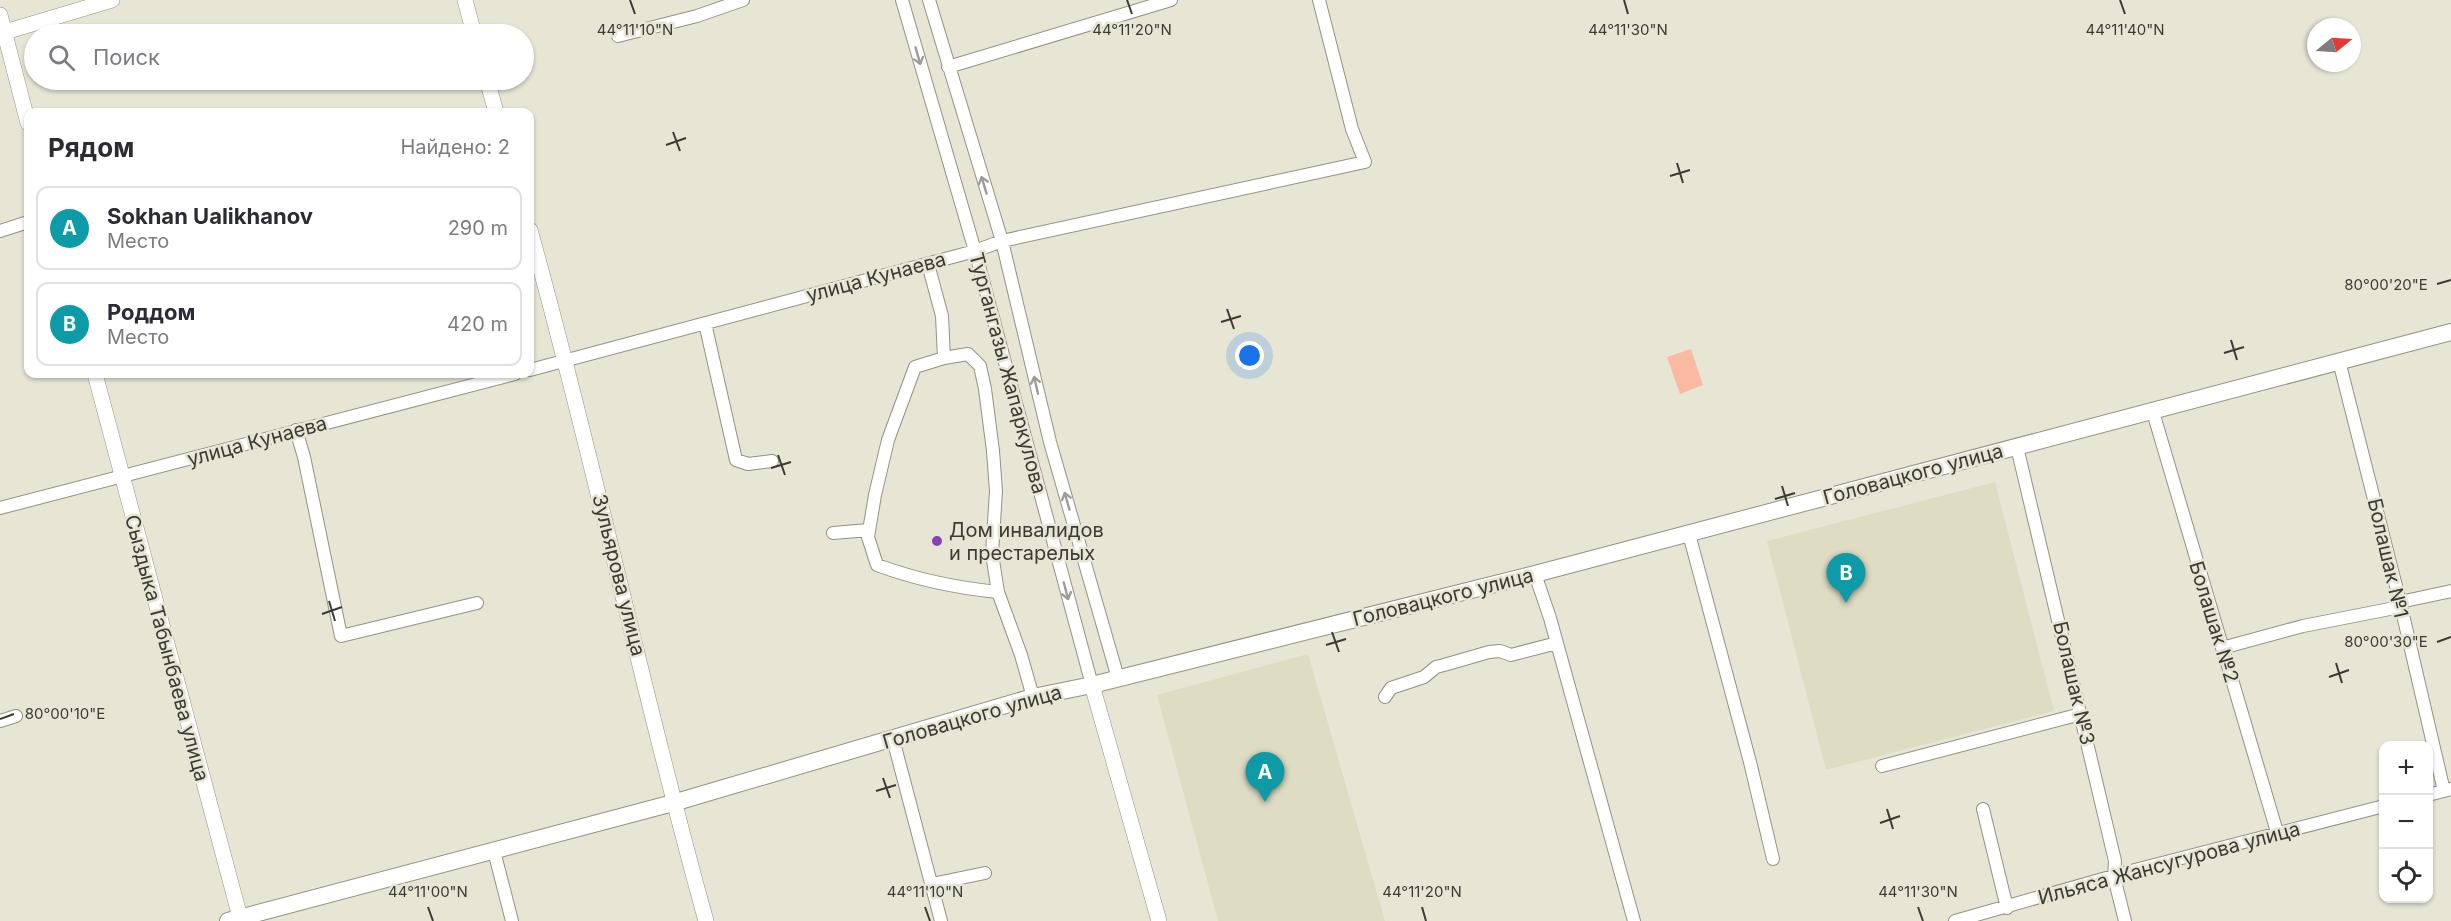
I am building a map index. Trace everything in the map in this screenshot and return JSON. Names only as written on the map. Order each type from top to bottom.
[{"type":"main road","name":"Головацкого улица","points":[[237,920],[673,803],[1033,697],[1092,685],[1535,574],[2451,332]]},
{"type":"street","points":[[32,24],[112,0]]},
{"type":"street","points":[[465,0],[471,24]]},
{"type":"street","points":[[618,36],[697,16],[743,0]]},
{"type":"street","name":"Тургангазы Жапаркулова","points":[[902,0],[975,251],[1092,685],[1159,921]]},
{"type":"street","name":"Тургангазы Жапаркулова","points":[[929,0],[1002,241],[1050,442],[1118,678]]},
{"type":"street","points":[[948,67],[1170,0]]},
{"type":"street","name":"улица Кунаева","points":[[534,369],[928,264],[1002,241],[1365,162],[1352,129],[1319,0]]},
{"type":"street","points":[[0,15],[2,33],[24,109]]},
{"type":"street","points":[[2,33],[24,26]]},
{"type":"street","points":[[490,90],[495,108]]},
{"type":"street","points":[[0,231],[24,223]]},
{"type":"street","name":"Зульярова улица","points":[[534,244],[566,360],[673,803],[706,921]]},
{"type":"street","points":[[928,264],[942,316],[944,358]]},
{"type":"street","points":[[705,323],[736,460],[748,464],[772,461]]},
{"type":"street","points":[[998,592],[971,590],[877,566],[868,537],[888,440],[915,367],[944,358],[968,354],[980,366],[985,389],[996,491],[992,554],[998,592],[1021,655],[1033,697]]},
{"type":"street","name":"Болашак №1","points":[[2339,361],[2448,790]]},
{"type":"street","name":"Сыздыка Табынбаева улица","points":[[96,378],[237,920]]},
{"type":"street","name":"улица Кунаева","points":[[0,508],[499,378]]},
{"type":"street","name":"Болашак №2","points":[[2153,412],[2277,832]]},
{"type":"street","points":[[296,430],[304,457],[340,636],[477,603]]},
{"type":"street","name":"Болашак №3","points":[[2017,447],[2115,861],[2115,877],[2125,921]]},
{"type":"street","points":[[833,533],[869,530]]},
{"type":"street","points":[[1689,534],[1733,693],[1773,859]]},
{"type":"street","points":[[1535,574],[1557,643],[1634,921]]},
{"type":"street","points":[[2222,648],[2451,591]]},
{"type":"street","points":[[1385,697],[1391,688],[1424,677],[1436,667],[1490,652],[1500,651],[1511,655],[1557,643]]},
{"type":"street","points":[[1882,766],[2081,714]]},
{"type":"street","points":[[0,721],[16,717]]},
{"type":"street","points":[[893,739],[940,921]]},
{"type":"street","points":[[2433,794],[2448,790]]},
{"type":"street","name":"Ильяса Жансугурова улица","points":[[1954,921],[2007,908],[2131,871],[2379,807]]},
{"type":"street","points":[[1983,809],[2007,908]]},
{"type":"street","points":[[494,851],[512,921]]},
{"type":"street","points":[[932,884],[985,873]]},
{"type":"shaded area","points":[[1691,349],[1703,385],[1680,394],[1667,357]]},
{"type":"shaded area","points":[[1995,482],[2054,711],[1826,770],[1767,541]]},
{"type":"shaded area","points":[[1308,654],[1385,921],[1218,921],[1157,695]]},
{"type":"place","name":"Дом инвалидов и престарелых","points":[[937,541]]},
{"type":"place","name":"Роддом","points":[[1846,603]]},
{"type":"place","name":"Sokhan Ualikhanov","points":[[1265,802]]}]
